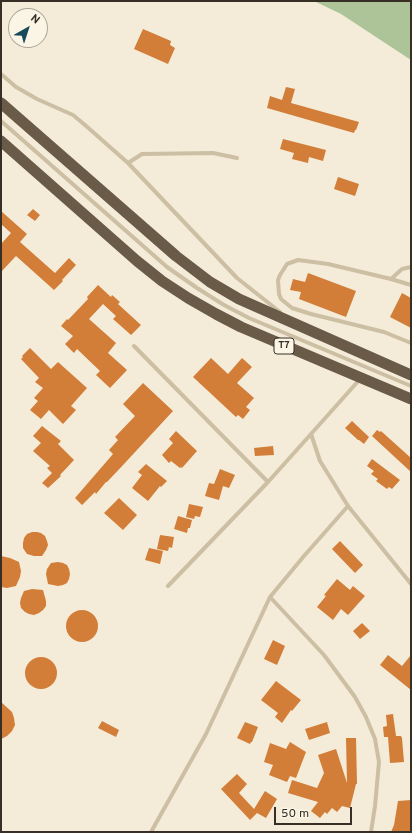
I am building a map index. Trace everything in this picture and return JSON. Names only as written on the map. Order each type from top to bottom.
[{"type":"highway","name":"T7","points":[[1,103],[176,256],[210,282],[239,299],[411,376]]},
{"type":"highway","name":"T7","points":[[1,141],[137,261],[162,281],[188,298],[241,327],[411,399]]},
{"type":"lane","points":[[1,74],[16,87],[37,100],[73,115],[128,163],[237,278],[294,323]]},
{"type":"lane","points":[[1,121],[166,268],[249,318],[411,387]]},
{"type":"lane","points":[[128,163],[142,154],[213,154],[237,158]]},
{"type":"lane","points":[[411,286],[391,279],[328,264],[298,260],[287,264],[278,280],[281,299],[292,308],[384,332],[411,343]]},
{"type":"lane","points":[[391,279],[402,269],[411,267]]},
{"type":"lane","points":[[134,346],[268,482]]},
{"type":"lane","points":[[168,586],[268,482],[361,378]]},
{"type":"lane","points":[[311,434],[320,461],[348,506],[411,584]]},
{"type":"lane","points":[[151,832],[206,734],[270,597],[348,506]]},
{"type":"lane","points":[[270,597],[324,655],[355,697],[366,717],[375,739],[379,762],[371,832]]},
{"type":"green space","points":[[314,1],[411,1],[411,60],[341,14]]},
{"type":"building","points":[[143,29],[171,41],[170,45],[175,48],[168,64],[134,49]]},
{"type":"building","points":[[286,87],[295,89],[291,103],[359,122],[356,130],[354,133],[267,108],[270,96],[282,100]]},
{"type":"building","points":[[283,139],[326,150],[323,161],[309,157],[308,163],[292,159],[294,153],[280,149]]},
{"type":"building","points":[[338,177],[359,184],[355,196],[334,189]]},
{"type":"building","points":[[33,209],[40,215],[35,221],[27,215]]},
{"type":"building","points":[[1,211],[27,234],[20,242],[55,273],[69,258],[76,265],[54,290],[16,256],[1,272],[1,244],[11,233],[1,224]]},
{"type":"building","points":[[308,273],[356,291],[346,317],[299,299],[301,292],[290,290],[293,279],[305,282]]},
{"type":"building","points":[[98,285],[111,297],[112,295],[120,302],[118,304],[141,325],[131,335],[113,319],[116,316],[103,304],[89,319],[116,343],[108,353],[127,370],[110,388],[96,375],[100,371],[77,349],[74,353],[65,344],[73,336],[61,326],[88,299],[87,297]]},
{"type":"building","points":[[402,293],[411,298],[411,328],[390,317]]},
{"type":"building","points":[[30,348],[51,369],[58,362],[87,388],[71,406],[76,410],[63,424],[49,410],[41,419],[30,410],[38,401],[34,398],[43,388],[35,382],[39,378],[21,359]]},
{"type":"building","points":[[211,358],[228,374],[242,358],[252,367],[237,383],[254,398],[246,407],[250,410],[243,419],[238,415],[236,417],[193,377]]},
{"type":"building","points":[[143,383],[173,411],[96,494],[95,492],[82,505],[75,498],[113,454],[109,450],[118,440],[115,437],[135,416],[123,404]]},
{"type":"building","points":[[352,421],[369,437],[364,444],[345,428]]},
{"type":"building","points":[[42,426],[61,441],[58,444],[74,460],[60,475],[61,476],[48,488],[42,483],[52,473],[47,468],[50,466],[33,451],[41,443],[33,436]]},
{"type":"building","points":[[377,430],[380,432],[381,431],[411,458],[411,472],[372,436]]},
{"type":"building","points":[[176,431],[197,451],[182,468],[171,461],[169,463],[162,455],[173,443],[169,439]]},
{"type":"building","points":[[273,446],[274,455],[255,456],[254,448]]},
{"type":"building","points":[[372,459],[400,480],[392,489],[389,487],[387,489],[376,481],[378,479],[371,474],[374,471],[367,466]]},
{"type":"building","points":[[146,464],[167,481],[161,487],[160,486],[148,501],[132,488],[142,475],[138,472]]},
{"type":"building","points":[[220,469],[235,475],[229,488],[223,486],[219,500],[205,496],[209,483],[214,484]]},
{"type":"building","points":[[119,498],[137,515],[123,530],[104,513]]},
{"type":"building","points":[[189,504],[203,507],[200,517],[195,516],[194,519],[186,517]]},
{"type":"building","points":[[178,516],[192,520],[187,533],[174,529]]},
{"type":"building","points":[[32,532],[41,533],[45,536],[48,545],[42,556],[27,554],[23,548],[24,538],[27,534]]},
{"type":"building","points":[[160,535],[174,537],[172,548],[169,547],[168,551],[157,549]]},
{"type":"building","points":[[340,541],[363,565],[355,573],[332,549]]},
{"type":"building","points":[[149,548],[163,551],[160,564],[145,560]]},
{"type":"building","points":[[1,556],[19,562],[21,571],[16,586],[7,588],[1,587]]},
{"type":"building","points":[[58,562],[67,565],[70,574],[69,579],[67,583],[63,585],[58,586],[48,584],[46,574],[47,569],[51,563]]},
{"type":"building","points":[[337,579],[350,590],[353,586],[365,596],[348,615],[341,609],[333,620],[317,607],[326,596],[324,595]]},
{"type":"building","points":[[32,589],[43,590],[46,601],[46,606],[43,610],[34,615],[25,612],[21,608],[20,603],[24,591]]},
{"type":"building","points":[[82,610],[93,615],[98,626],[93,637],[82,642],[71,637],[66,626],[71,615]]},
{"type":"building","points":[[362,623],[370,631],[360,639],[353,631]]},
{"type":"building","points":[[273,640],[285,646],[277,665],[264,659]]},
{"type":"building","points":[[388,655],[402,666],[411,655],[411,690],[380,665]]},
{"type":"building","points":[[38,657],[44,657],[54,664],[57,673],[56,679],[50,686],[44,689],[38,689],[28,682],[25,676],[25,670],[32,660]]},
{"type":"building","points":[[276,681],[301,700],[292,711],[291,710],[282,723],[275,717],[278,713],[261,700]]},
{"type":"building","points":[[1,702],[12,712],[15,725],[7,736],[1,739]]},
{"type":"building","points":[[393,714],[396,736],[401,736],[402,738],[404,762],[390,763],[388,737],[384,737],[383,727],[387,726],[386,715]]},
{"type":"building","points":[[102,721],[119,730],[116,737],[98,728]]},
{"type":"building","points":[[245,722],[258,727],[250,744],[237,738]]},
{"type":"building","points":[[327,722],[330,733],[309,740],[305,729]]},
{"type":"building","points":[[346,738],[356,738],[357,784],[350,808],[342,806],[337,812],[332,808],[327,814],[325,812],[320,818],[311,811],[318,802],[288,793],[292,780],[317,788],[324,773],[318,755],[336,749],[347,783]]},
{"type":"building","points":[[290,742],[306,752],[296,778],[290,776],[287,782],[269,775],[273,765],[264,762],[270,743],[286,749]]},
{"type":"building","points":[[237,774],[247,784],[239,793],[254,809],[265,791],[277,799],[266,818],[257,813],[250,820],[221,789]]},
{"type":"building","points":[[411,800],[411,832],[391,832],[394,825],[398,801]]}]
